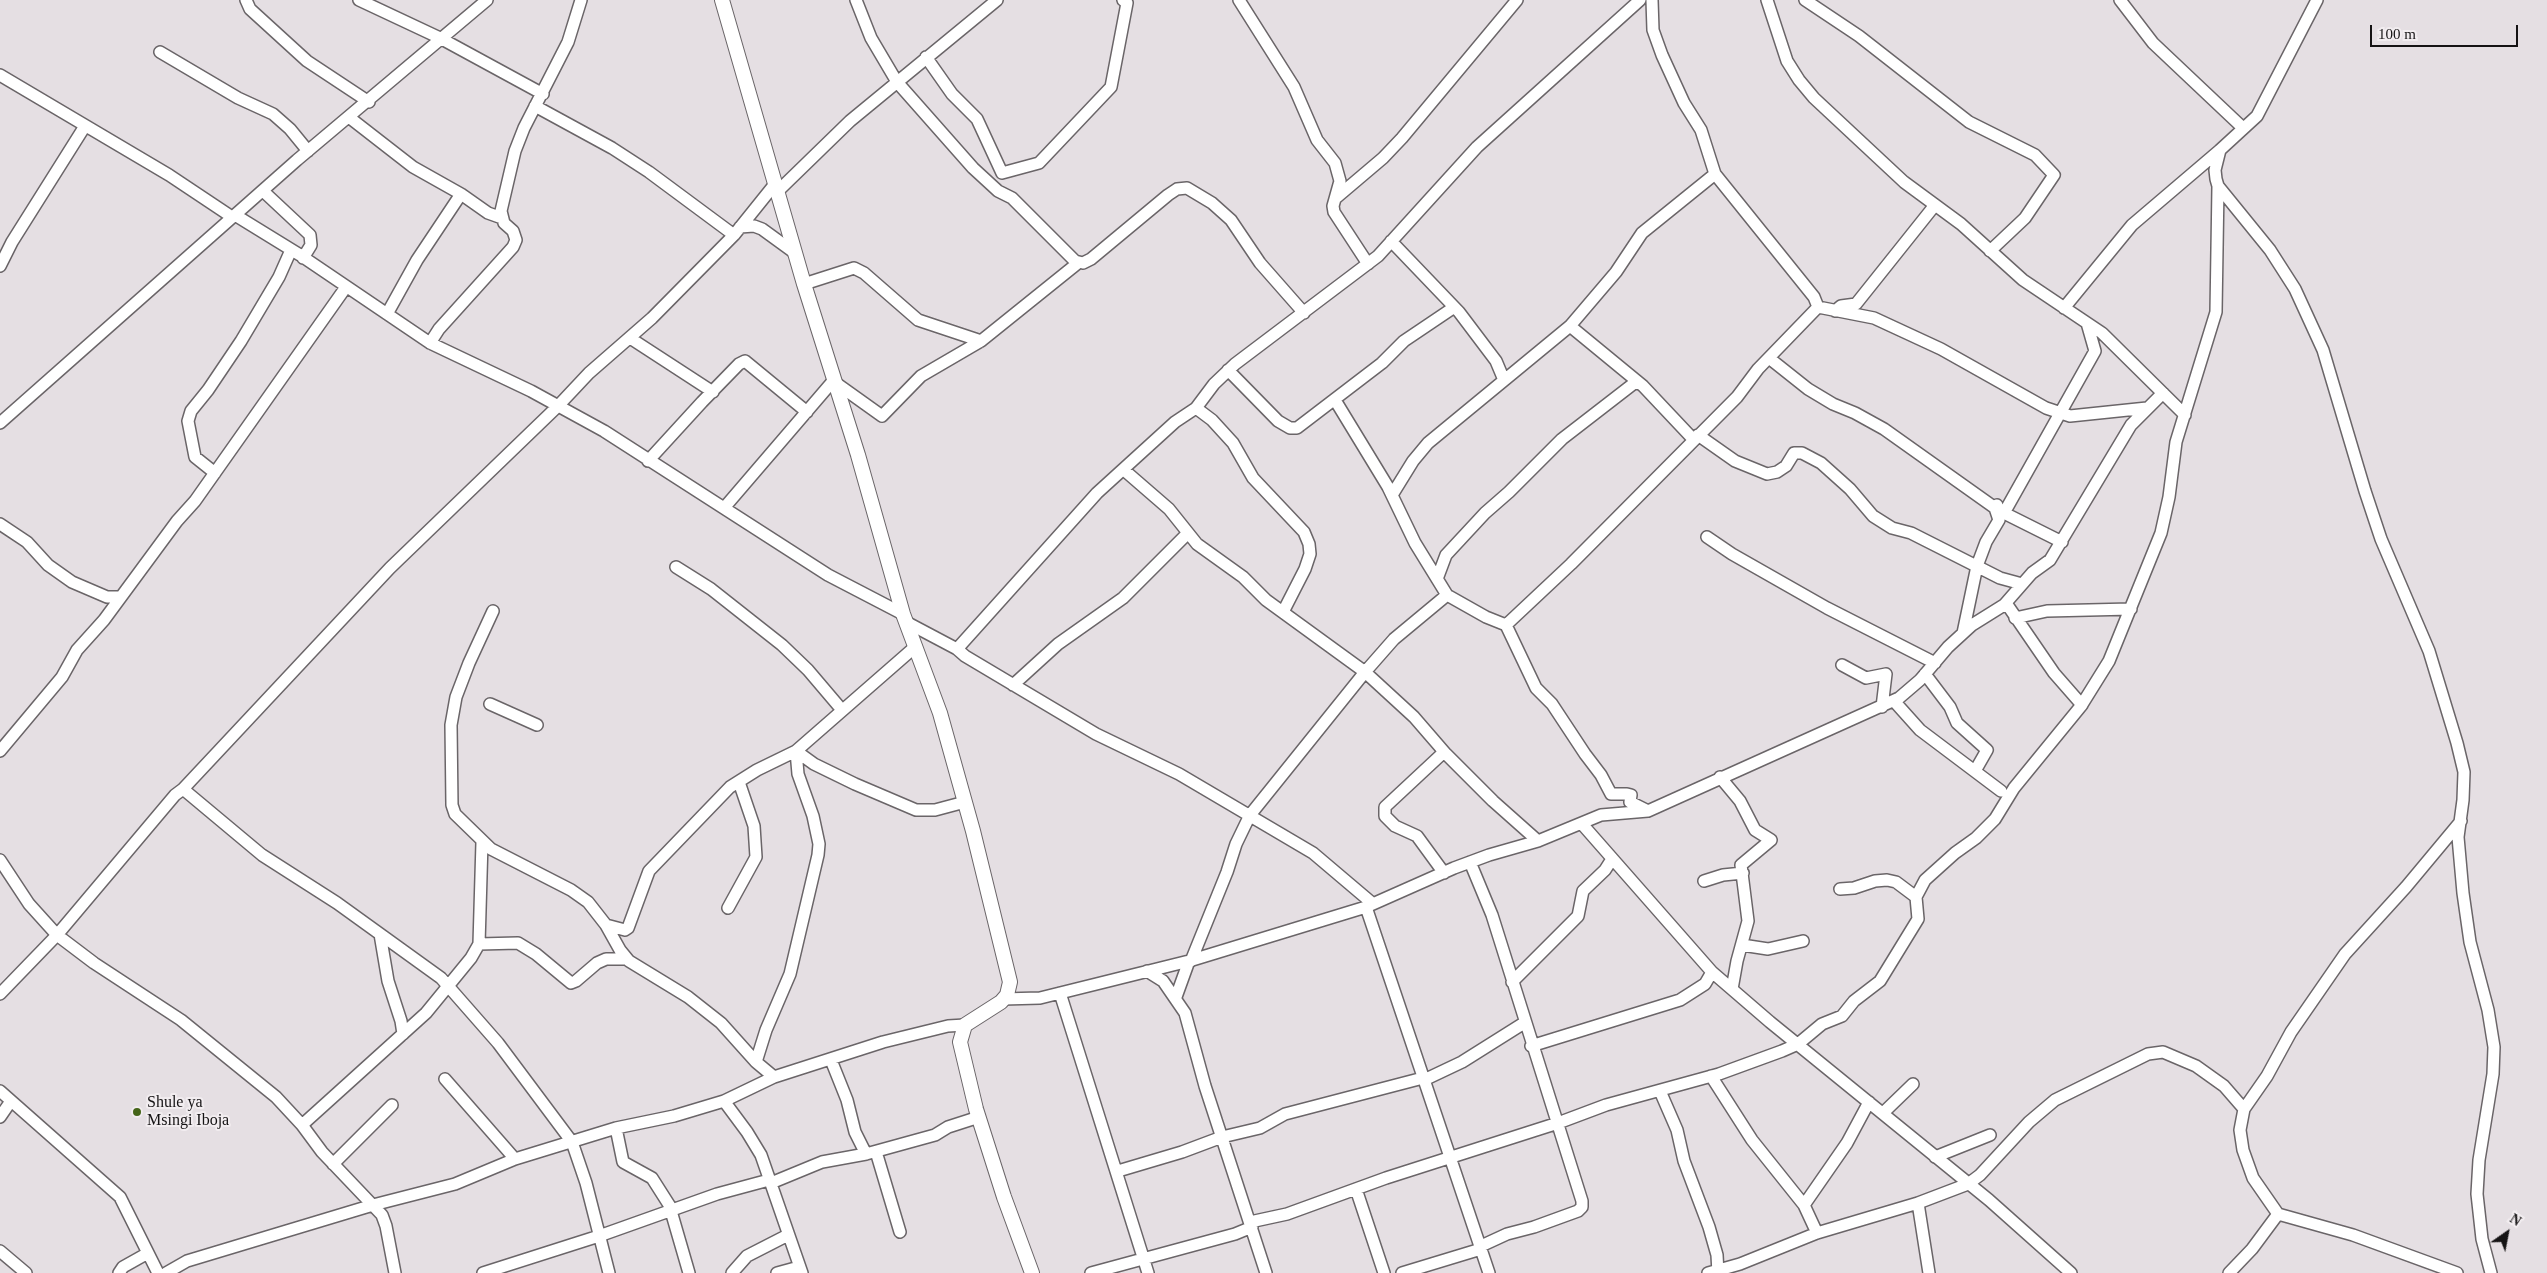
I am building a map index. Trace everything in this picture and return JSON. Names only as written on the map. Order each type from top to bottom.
[{"type":"street","points":[[246,0],[250,9],[290,46],[307,60],[369,102]]},
{"type":"street","points":[[360,0],[440,38],[543,94]]},
{"type":"street","points":[[0,423],[262,190],[369,102],[440,38],[487,0]]},
{"type":"street","points":[[502,218],[501,210],[515,151],[535,106],[543,94],[568,42],[581,0]]},
{"type":"street","points":[[166,1273],[187,1261],[373,1205],[455,1184],[515,1159],[616,1128],[674,1116],[724,1101],[774,1077],[883,1042],[948,1026],[965,1025],[1007,995],[1010,982],[965,802],[940,712],[904,618],[858,455],[804,284],[722,0]]},
{"type":"street","points":[[856,0],[871,38],[897,82],[972,168],[998,191],[1012,198],[1078,263]]},
{"type":"street","points":[[0,994],[57,935],[175,795],[183,790],[390,568],[558,406],[588,373],[630,338],[737,231],[776,188],[850,121],[997,0]]},
{"type":"street","points":[[926,57],[952,94],[977,119],[1002,173],[1039,163],[1111,87],[1127,3],[1123,0]]},
{"type":"street","points":[[1238,0],[1294,87],[1317,140],[1335,163],[1340,180],[1332,206],[1368,264]]},
{"type":"street","points":[[1335,198],[1383,158],[1402,138],[1517,0]]},
{"type":"street","points":[[1652,0],[1653,30],[1671,76],[1701,130],[1715,174],[1808,290],[1818,307],[1874,318],[1941,349],[2046,408],[2070,416],[2147,408]]},
{"type":"street","points":[[1805,0],[1859,36],[1969,122],[2035,156],[2054,175],[2025,218],[1990,251]]},
{"type":"street","points":[[2120,0],[2153,43],[2243,128]]},
{"type":"street","points":[[2064,308],[2128,228],[2257,116],[2317,0]]},
{"type":"street","points":[[958,649],[1097,493],[1175,422],[1196,408],[1214,384],[1228,370],[1368,264],[1477,147],[1632,2]]},
{"type":"street","points":[[1771,3],[1787,61],[1804,86],[1904,182],[1961,224],[2023,280],[2102,333],[2185,415]]},
{"type":"street","points":[[160,52],[238,98],[273,114],[290,129],[308,151]]},
{"type":"street","points":[[0,75],[291,250],[430,343],[558,406],[604,431],[648,461],[682,479],[828,575],[958,649],[965,656],[1096,734],[1144,756],[1250,815],[1313,853],[1369,905],[1423,1079],[1489,1273]]},
{"type":"street","points":[[535,106],[620,152],[737,231]]},
{"type":"street","points":[[350,118],[413,167],[461,194],[488,213],[502,218],[516,235],[513,247],[439,329],[430,343]]},
{"type":"street","points":[[0,265],[12,242],[85,126]]},
{"type":"street","points":[[1091,1273],[1235,1234],[1251,1224],[1287,1214],[1356,1189],[1558,1123],[1606,1105],[1711,1076],[1798,1044],[1822,1024],[1842,1016],[1854,1001],[1880,980],[1918,919],[1916,897],[1925,880],[1955,853],[1976,838],[1995,819],[2014,788],[2082,704],[2109,661],[2131,609],[2161,534],[2169,497],[2176,442],[2216,312],[2218,186],[2215,170],[2220,150]]},
{"type":"street","points":[[1392,496],[1413,461],[1428,443],[1570,326],[1616,272],[1642,233],[1715,174]]},
{"type":"street","points":[[2218,186],[2251,224],[2295,289],[2323,350],[2381,539],[2430,651],[2464,772],[2461,821],[2458,837],[2470,942],[2488,1010],[2494,1047],[2492,1074],[2480,1151],[2477,1194],[2482,1239],[2491,1273]]},
{"type":"street","points":[[834,381],[882,416],[921,376],[981,341],[1078,263],[1083,263],[1108,247],[1177,189],[1187,188],[1212,203],[1231,220],[1260,263],[1304,313]]},
{"type":"street","points":[[262,190],[310,235],[311,245],[303,258]]},
{"type":"street","points":[[387,314],[417,260],[461,194]]},
{"type":"street","points":[[1835,311],[1841,306],[1856,304],[1935,205]]},
{"type":"street","points":[[737,231],[754,226],[762,229],[795,252]]},
{"type":"street","points":[[1391,241],[1453,308],[1459,312],[1496,361],[1504,380]]},
{"type":"street","points":[[215,473],[195,457],[188,421],[190,411],[208,390],[241,341],[278,277],[291,250]]},
{"type":"street","points":[[804,284],[854,268],[864,273],[918,320],[981,341]]},
{"type":"street","points":[[0,751],[62,678],[77,650],[104,620],[120,596],[215,473],[346,287]]},
{"type":"street","points":[[1506,624],[1571,564],[1737,397],[1769,358],[1818,307]]},
{"type":"street","points":[[1228,370],[1266,410],[1290,428],[1297,428],[1382,362],[1404,341],[1453,308]]},
{"type":"street","points":[[1964,633],[1978,566],[1986,542],[1999,520],[1999,509],[2095,350],[2087,323]]},
{"type":"street","points":[[1570,326],[1638,381],[1696,437],[1735,461],[1767,474],[1777,472],[1786,466],[1794,453],[1802,453],[1821,463],[1850,489],[1874,516],[1892,528],[1911,533],[2000,578],[2022,584]]},
{"type":"street","points":[[630,338],[713,392]]},
{"type":"street","points":[[1769,358],[1808,389],[1833,404],[1884,429],[1914,448],[1999,509],[2062,542]]},
{"type":"street","points":[[648,461],[739,364],[745,361],[807,412]]},
{"type":"street","points":[[724,508],[834,381]]},
{"type":"street","points":[[1438,579],[1446,555],[1485,513],[1510,492],[1562,438],[1638,381]]},
{"type":"street","points":[[1003,999],[1040,998],[1190,961],[1369,905],[1470,862],[1538,841],[1600,815],[1648,811],[1720,777],[1894,701],[1925,674],[1964,633],[2006,603],[2032,573],[2050,560],[2131,425],[2162,393]]},
{"type":"street","points":[[1335,400],[1392,496],[1415,543],[1447,594],[1486,617],[1506,624],[1536,688],[1552,704],[1585,754],[1601,774],[1611,794],[1631,795],[1630,802],[1648,811]]},
{"type":"street","points":[[1196,408],[1212,420],[1234,443],[1253,478],[1304,532],[1309,544],[1310,554],[1283,612]]},
{"type":"street","points":[[1124,470],[1184,525],[1197,544],[1243,577],[1266,600],[1365,672],[1414,717],[1444,752],[1493,801],[1538,841]]},
{"type":"street","points":[[0,524],[27,542],[48,565],[72,582],[107,597],[120,596]]},
{"type":"street","points":[[1013,685],[1058,644],[1123,598],[1188,533]]},
{"type":"street","points":[[1707,538],[1827,608],[1935,663]]},
{"type":"street","points":[[676,566],[742,612],[782,645],[808,670],[842,710]]},
{"type":"street","points":[[1176,997],[1236,844],[1250,815],[1365,672],[1394,639],[1447,594]]},
{"type":"street","points":[[2006,603],[2054,673],[2082,704]]},
{"type":"street","points":[[2015,618],[2047,611],[2131,609]]},
{"type":"street","points":[[493,611],[468,663],[456,697],[451,725],[452,805],[462,822],[491,849],[571,890],[588,902],[606,925],[627,959],[688,997],[721,1022],[756,1062],[774,1077]]},
{"type":"street","points":[[606,925],[625,930],[628,928],[646,878],[655,863],[720,798],[757,770],[796,751],[915,647]]},
{"type":"street","points":[[1842,665],[1866,678],[1886,674],[1882,706]]},
{"type":"street","points":[[1925,674],[1950,707],[1957,722],[1987,750],[1975,771]]},
{"type":"street","points":[[1894,701],[1920,730],[2001,791]]},
{"type":"street","points":[[490,704],[537,725]]},
{"type":"street","points":[[796,751],[814,764],[869,791],[916,810],[935,810],[965,802]]},
{"type":"street","points":[[756,1062],[766,1030],[790,974],[818,855],[813,816],[798,774],[796,751]]},
{"type":"street","points":[[1444,752],[1385,807],[1386,816],[1395,826],[1417,836],[1444,873]]},
{"type":"street","points":[[1720,777],[1740,801],[1755,830],[1772,840],[1741,865],[1748,921],[1732,989]]},
{"type":"street","points":[[728,908],[756,857],[754,826],[739,782]]},
{"type":"street","points":[[183,790],[262,855],[337,903],[441,978],[498,1043],[572,1142],[586,1183],[610,1273]]},
{"type":"street","points":[[2457,1273],[2353,1235],[2278,1214],[2253,1178],[2242,1150],[2240,1130],[2244,1109],[2267,1076],[2291,1032],[2345,954],[2406,887],[2461,821]]},
{"type":"street","points":[[1582,824],[1712,972],[1968,1184],[2071,1273]]},
{"type":"street","points":[[302,1125],[426,1013],[471,958],[478,944],[482,842]]},
{"type":"street","points":[[1512,982],[1578,916],[1583,891],[1612,859]]},
{"type":"street","points":[[0,860],[29,904],[57,935],[94,963],[181,1020],[276,1097],[302,1125],[322,1152],[373,1205],[386,1226],[395,1273]]},
{"type":"street","points":[[1402,1273],[1481,1247],[1507,1234],[1534,1227],[1582,1208],[1582,1201],[1558,1123],[1531,1046],[1492,915],[1470,862]]},
{"type":"street","points":[[1704,881],[1723,875],[1743,873]]},
{"type":"street","points":[[1840,889],[1854,888],[1875,881],[1887,880],[1896,882],[1916,897]]},
{"type":"street","points":[[380,934],[388,980],[401,1021],[403,1034]]},
{"type":"street","points":[[1742,945],[1768,949],[1803,941]]},
{"type":"street","points":[[478,944],[518,943],[536,954],[571,983],[597,963],[606,959],[627,959]]},
{"type":"street","points":[[1147,971],[1163,981],[1176,997],[1185,1013],[1205,1086],[1266,1273]]},
{"type":"street","points":[[1531,1046],[1680,1000],[1706,984],[1712,972]]},
{"type":"street","points":[[1060,993],[1118,1171],[1148,1273]]},
{"type":"street","points":[[1118,1171],[1182,1152],[1222,1137],[1260,1128],[1286,1114],[1423,1079],[1462,1062],[1524,1023]]},
{"type":"street","points":[[965,1025],[960,1042],[979,1117],[1004,1197],[1032,1273]]},
{"type":"street","points":[[1714,1272],[1817,1233],[1918,1203],[1968,1184],[1980,1175],[2028,1122],[2055,1100],[2148,1054],[2163,1052],[2196,1066],[2224,1086],[2244,1109]]},
{"type":"street","points":[[831,1060],[847,1100],[857,1137],[871,1154],[900,1232]]},
{"type":"street","points":[[1711,1076],[1752,1140],[1804,1205],[1817,1233]]},
{"type":"street","points":[[445,1080],[515,1159]]},
{"type":"street","points":[[1882,1114],[1913,1084]]},
{"type":"street","points":[[0,1091],[120,1197],[158,1273]]},
{"type":"street","points":[[1660,1091],[1677,1130],[1684,1162],[1699,1195],[1709,1227],[1717,1255],[1714,1272]]},
{"type":"street","points":[[724,1101],[756,1147],[770,1181],[800,1270],[778,1273]]},
{"type":"street","points":[[0,1117],[11,1102]]},
{"type":"street","points":[[1804,1205],[1843,1150],[1869,1102]]},
{"type":"street","points":[[333,1164],[392,1105]]},
{"type":"street","points":[[483,1273],[599,1236],[717,1194],[770,1181],[822,1162],[871,1154],[935,1135],[948,1127],[979,1117]]},
{"type":"street","points":[[616,1128],[623,1162],[652,1178],[672,1211],[688,1273]]},
{"type":"street","points":[[1935,1157],[1990,1135]]},
{"type":"street","points":[[1356,1189],[1384,1273]]},
{"type":"street","points":[[1918,1203],[1929,1273]]},
{"type":"street","points":[[2229,1273],[2252,1249],[2278,1214]]},
{"type":"street","points":[[732,1273],[747,1256],[788,1235]]},
{"type":"street","points":[[0,1251],[26,1273]]},
{"type":"street","points":[[119,1273],[123,1267],[148,1253]]},
{"type":"place","name":"Shule ya Msingi Iboja","points":[[137,1112]]}]
